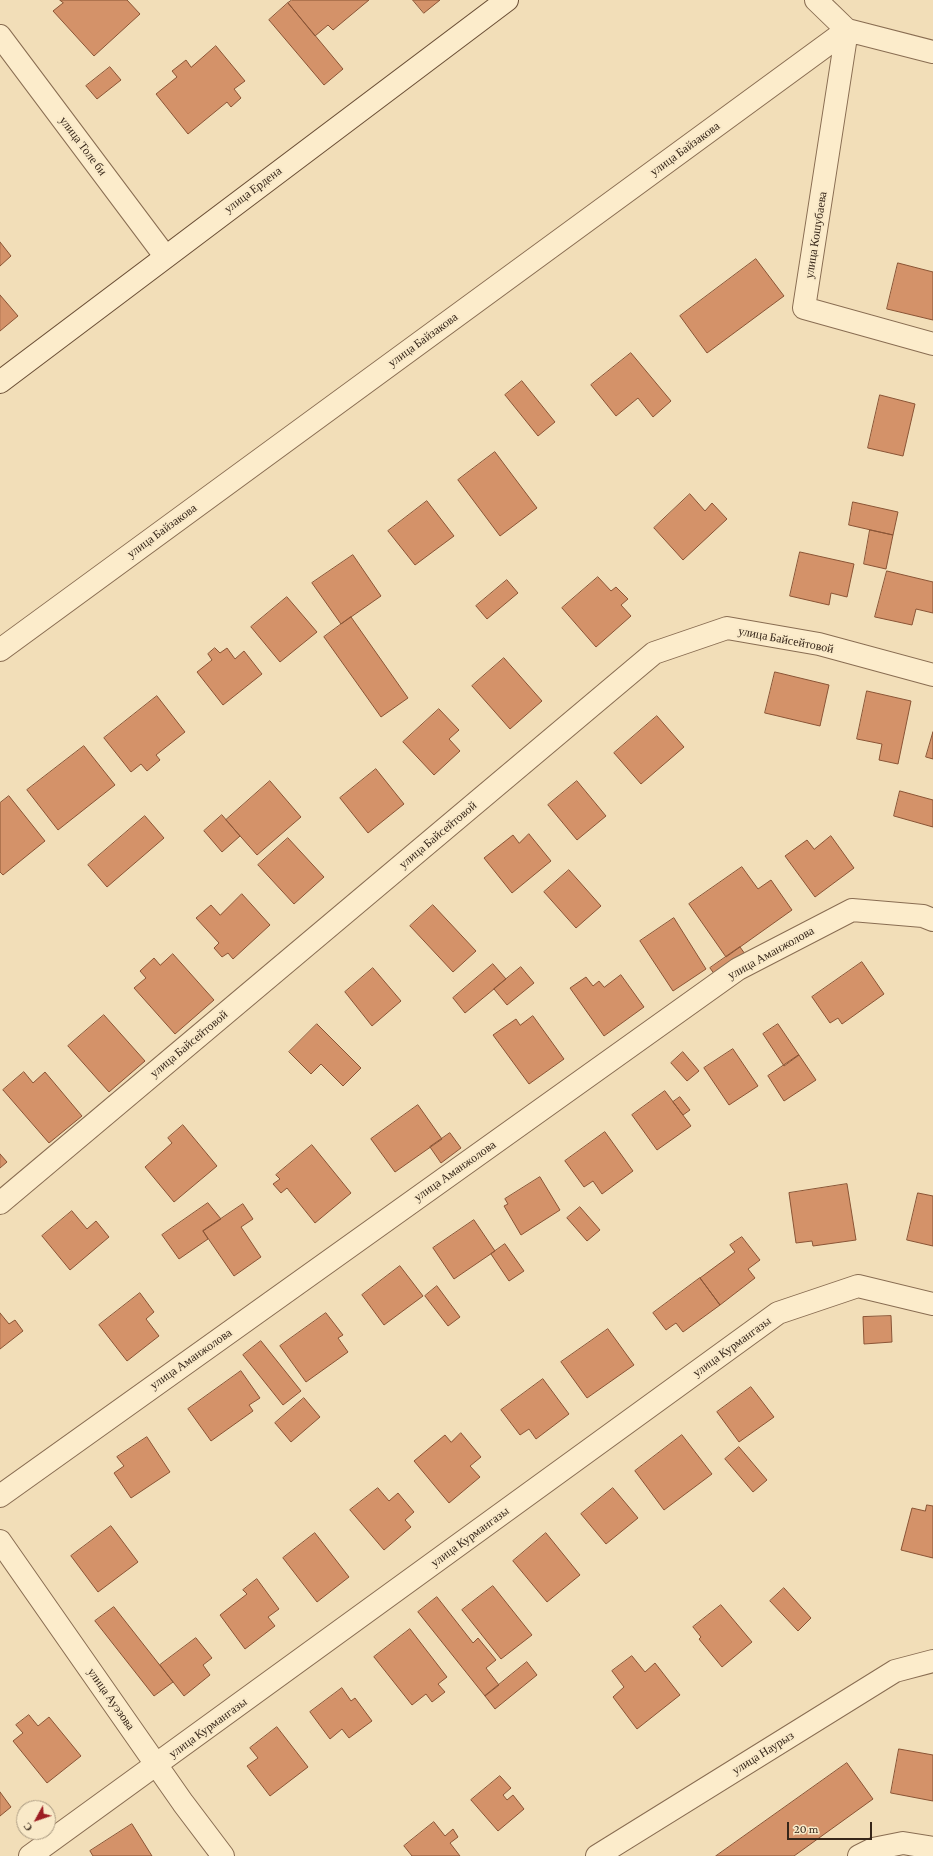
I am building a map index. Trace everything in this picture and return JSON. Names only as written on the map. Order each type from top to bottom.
[{"type":"street","name":"улица Ердена","points":[[0,382],[165,256],[507,0]]},
{"type":"street","points":[[816,0],[847,30],[933,52]]},
{"type":"street","name":"улица Кошубаева","points":[[847,30],[804,308],[933,344]]},
{"type":"street","name":"улица Байзакова","points":[[0,650],[847,30]]},
{"type":"street","name":"улица Толе би","points":[[0,36],[165,256]]},
{"type":"street","name":"улица Байсейтовой","points":[[0,1203],[654,653],[726,628],[819,644],[933,675]]},
{"type":"street","name":"улица Аманжолова","points":[[0,1496],[738,969],[852,910],[923,916],[933,920]]},
{"type":"street","name":"улица Курмангазы","points":[[30,1856],[778,1313],[858,1286],[933,1304]]},
{"type":"street","name":"улица Ауэзова","points":[[0,1541],[183,1803],[223,1856]]},
{"type":"street","name":"улица Наурыз","points":[[597,1856],[895,1671],[933,1661]]},
{"type":"street","points":[[859,1856],[873,1849],[903,1843],[933,1848]]},
{"type":"building","points":[[60,0],[127,0],[140,14],[94,56],[53,11],[63,3]]},
{"type":"building","points":[[292,0],[369,0],[333,30],[328,25],[315,36],[288,3]]},
{"type":"building","points":[[413,0],[440,0],[424,13]]},
{"type":"building","points":[[288,3],[343,69],[324,85],[269,20]]},
{"type":"building","points":[[216,46],[245,81],[234,89],[241,98],[231,107],[227,102],[188,134],[156,94],[177,77],[172,71],[186,60],[191,67]]},
{"type":"building","points":[[110,67],[121,80],[97,99],[86,86]]},
{"type":"building","points":[[0,242],[11,256],[0,266]]},
{"type":"building","points":[[756,259],[784,296],[707,353],[680,316]]},
{"type":"building","points":[[898,263],[933,272],[933,320],[887,309]]},
{"type":"building","points":[[0,295],[18,316],[0,331]]},
{"type":"building","points":[[631,353],[671,401],[653,417],[638,398],[616,416],[591,385]]},
{"type":"building","points":[[522,381],[555,422],[538,436],[505,395]]},
{"type":"building","points":[[880,395],[915,404],[903,456],[868,448]]},
{"type":"building","points":[[495,452],[537,508],[500,536],[458,480]]},
{"type":"building","points":[[690,494],[705,511],[712,503],[727,519],[683,560],[654,528]]},
{"type":"building","points":[[427,501],[454,536],[415,565],[388,531]]},
{"type":"building","points":[[853,502],[898,512],[893,535],[849,525]]},
{"type":"building","points":[[870,530],[893,535],[886,569],[864,564]]},
{"type":"building","points":[[800,552],[854,564],[847,597],[831,593],[829,605],[790,596]]},
{"type":"building","points":[[353,555],[381,596],[341,624],[312,583]]},
{"type":"building","points":[[887,571],[933,582],[933,613],[916,609],[912,625],[875,617]]},
{"type":"building","points":[[598,577],[611,591],[616,587],[628,599],[621,605],[631,616],[596,647],[562,608]]},
{"type":"building","points":[[507,580],[518,593],[487,619],[476,606]]},
{"type":"building","points":[[287,597],[317,632],[280,662],[251,627]]},
{"type":"building","points":[[351,617],[408,698],[381,717],[324,637]]},
{"type":"building","points":[[215,648],[220,653],[227,648],[235,659],[244,651],[262,674],[223,705],[197,672],[212,660],[208,654]]},
{"type":"building","points":[[504,658],[542,701],[510,729],[472,686]]},
{"type":"building","points":[[775,672],[829,685],[820,726],[765,713]]},
{"type":"building","points":[[867,691],[911,701],[898,764],[879,760],[882,744],[857,739]]},
{"type":"building","points":[[157,696],[185,732],[156,755],[160,760],[147,771],[141,764],[131,772],[104,738]]},
{"type":"building","points":[[439,709],[459,730],[449,739],[460,751],[434,775],[403,742]]},
{"type":"building","points":[[657,716],[684,747],[641,784],[614,753]]},
{"type":"building","points":[[933,732],[933,759],[926,757]]},
{"type":"building","points":[[84,746],[115,785],[58,830],[27,790]]},
{"type":"building","points":[[376,769],[404,804],[368,833],[340,798]]},
{"type":"building","points":[[270,781],[301,817],[257,855],[226,820]]},
{"type":"building","points":[[577,781],[606,816],[577,840],[548,805]]},
{"type":"building","points":[[900,791],[933,800],[933,827],[894,816]]},
{"type":"building","points":[[9,796],[45,841],[3,875],[0,872],[0,803]]},
{"type":"building","points":[[222,815],[240,836],[222,852],[204,831]]},
{"type":"building","points":[[145,816],[164,838],[107,887],[88,865]]},
{"type":"building","points":[[529,834],[551,861],[512,893],[484,858],[513,835],[519,843]]},
{"type":"building","points":[[831,836],[854,868],[815,897],[785,856],[807,840],[814,849]]},
{"type":"building","points":[[288,838],[324,877],[294,904],[258,865]]},
{"type":"building","points":[[742,867],[758,889],[771,880],[792,910],[726,957],[689,904]]},
{"type":"building","points":[[569,870],[601,906],[576,928],[544,892]]},
{"type":"building","points":[[242,894],[270,925],[233,959],[228,953],[222,957],[214,948],[219,943],[196,918],[211,905],[220,915]]},
{"type":"building","points":[[433,905],[476,951],[453,972],[410,926]]},
{"type":"building","points":[[674,918],[706,969],[673,991],[640,941]]},
{"type":"building","points":[[740,947],[750,961],[720,982],[710,968]]},
{"type":"building","points":[[173,954],[214,1000],[175,1034],[134,988],[146,978],[140,971],[154,958],[160,965]]},
{"type":"building","points":[[862,962],[884,994],[842,1024],[838,1018],[830,1023],[812,997]]},
{"type":"building","points":[[493,964],[506,979],[465,1013],[453,998]]},
{"type":"building","points":[[521,967],[534,983],[507,1005],[494,989]]},
{"type":"building","points":[[373,968],[401,1001],[372,1026],[345,992]]},
{"type":"building","points":[[621,975],[644,1007],[604,1036],[570,988],[586,977],[593,986],[599,981],[604,987]]},
{"type":"building","points":[[104,1015],[145,1061],[109,1092],[68,1046]]},
{"type":"building","points":[[533,1016],[564,1059],[529,1084],[493,1035],[516,1019],[520,1025]]},
{"type":"building","points":[[317,1024],[361,1068],[343,1086],[321,1064],[311,1074],[289,1052]]},
{"type":"building","points":[[778,1024],[799,1055],[784,1066],[763,1034]]},
{"type":"building","points":[[733,1049],[758,1086],[729,1105],[704,1068]]},
{"type":"building","points":[[683,1052],[699,1071],[687,1081],[671,1063]]},
{"type":"building","points":[[799,1055],[816,1080],[784,1101],[768,1076]]},
{"type":"building","points":[[24,1072],[33,1083],[45,1072],[82,1116],[49,1143],[3,1090]]},
{"type":"building","points":[[665,1091],[691,1126],[657,1150],[632,1115]]},
{"type":"building","points":[[680,1097],[690,1110],[683,1115],[673,1102]]},
{"type":"building","points":[[418,1105],[442,1139],[395,1172],[371,1139]]},
{"type":"building","points":[[183,1125],[217,1166],[174,1202],[145,1167],[172,1143],[168,1138]]},
{"type":"building","points":[[605,1132],[633,1171],[602,1194],[593,1181],[584,1187],[565,1161]]},
{"type":"building","points":[[450,1133],[461,1148],[441,1163],[430,1147]]},
{"type":"building","points":[[312,1145],[351,1193],[315,1223],[287,1188],[281,1193],[273,1184],[280,1179],[276,1175]]},
{"type":"building","points":[[0,1154],[7,1162],[0,1168]]},
{"type":"building","points":[[540,1177],[560,1210],[521,1235],[504,1206],[508,1204],[505,1199]]},
{"type":"building","points":[[847,1184],[856,1240],[813,1246],[812,1241],[796,1243],[789,1193]]},
{"type":"building","points":[[918,1193],[933,1196],[933,1246],[907,1240]]},
{"type":"building","points":[[208,1203],[221,1219],[203,1231],[208,1239],[179,1259],[162,1235]]},
{"type":"building","points":[[243,1204],[253,1219],[241,1227],[261,1257],[234,1276],[203,1231]]},
{"type":"building","points":[[580,1207],[600,1230],[587,1241],[567,1218]]},
{"type":"building","points":[[72,1211],[87,1229],[96,1221],[109,1237],[70,1270],[42,1236]]},
{"type":"building","points":[[474,1220],[495,1251],[454,1279],[433,1248]]},
{"type":"building","points":[[742,1237],[760,1260],[748,1269],[755,1278],[720,1305],[700,1278],[735,1252],[730,1245]]},
{"type":"building","points":[[505,1244],[524,1271],[509,1281],[491,1254]]},
{"type":"building","points":[[400,1266],[423,1296],[384,1325],[362,1295]]},
{"type":"building","points":[[700,1278],[720,1305],[683,1332],[676,1323],[666,1330],[653,1313]]},
{"type":"building","points":[[437,1286],[460,1317],[448,1326],[425,1296]]},
{"type":"building","points":[[140,1293],[154,1312],[146,1319],[159,1336],[127,1361],[99,1325]]},
{"type":"building","points":[[0,1313],[9,1324],[15,1320],[23,1331],[0,1349]]},
{"type":"building","points":[[326,1313],[343,1335],[338,1338],[348,1352],[306,1382],[280,1346]]},
{"type":"building","points":[[891,1316],[892,1342],[864,1344],[863,1317]]},
{"type":"building","points":[[608,1329],[634,1365],[587,1398],[561,1362]]},
{"type":"building","points":[[261,1341],[301,1391],[283,1405],[243,1355]]},
{"type":"building","points":[[241,1371],[260,1398],[249,1405],[253,1411],[211,1441],[188,1409]]},
{"type":"building","points":[[543,1379],[569,1414],[536,1439],[529,1429],[520,1435],[501,1410]]},
{"type":"building","points":[[751,1387],[774,1417],[739,1442],[717,1412]]},
{"type":"building","points":[[304,1398],[320,1417],[291,1442],[275,1423]]},
{"type":"building","points":[[461,1433],[481,1457],[470,1466],[480,1477],[449,1503],[414,1461],[445,1435],[451,1442]]},
{"type":"building","points":[[682,1435],[712,1474],[664,1510],[635,1471]]},
{"type":"building","points":[[147,1437],[170,1472],[131,1498],[114,1473],[124,1466],[117,1457]]},
{"type":"building","points":[[739,1447],[767,1480],[753,1492],[725,1459]]},
{"type":"building","points":[[378,1488],[389,1501],[398,1493],[414,1512],[405,1520],[411,1527],[384,1550],[350,1510]]},
{"type":"building","points":[[613,1488],[638,1518],[606,1544],[581,1514]]},
{"type":"building","points":[[927,1505],[933,1506],[933,1558],[901,1550],[912,1508],[925,1511]]},
{"type":"building","points":[[111,1526],[138,1562],[98,1592],[71,1556]]},
{"type":"building","points":[[315,1533],[349,1577],[317,1602],[283,1558]]},
{"type":"building","points":[[546,1533],[580,1575],[547,1602],[513,1561]]},
{"type":"building","points":[[257,1579],[279,1609],[268,1617],[275,1626],[245,1649],[220,1615],[247,1594],[243,1590]]},
{"type":"building","points":[[493,1586],[532,1635],[501,1659],[462,1610]]},
{"type":"building","points":[[784,1588],[811,1618],[798,1631],[770,1601]]},
{"type":"building","points":[[437,1597],[473,1643],[478,1638],[496,1660],[486,1668],[499,1685],[485,1696],[418,1612]]},
{"type":"building","points":[[721,1605],[752,1642],[722,1667],[699,1639],[701,1637],[693,1627]]},
{"type":"building","points":[[114,1607],[173,1682],[154,1696],[95,1621]]},
{"type":"building","points":[[410,1629],[447,1677],[438,1684],[445,1692],[432,1702],[426,1694],[412,1705],[374,1657]]},
{"type":"building","points":[[196,1638],[212,1658],[203,1665],[210,1675],[184,1696],[160,1665]]},
{"type":"building","points":[[632,1656],[645,1672],[655,1663],[680,1695],[637,1729],[613,1697],[624,1687],[612,1671]]},
{"type":"building","points":[[527,1662],[537,1675],[495,1709],[485,1696]]},
{"type":"building","points":[[342,1688],[351,1701],[355,1698],[372,1721],[349,1738],[342,1729],[330,1739],[310,1712]]},
{"type":"building","points":[[29,1715],[38,1726],[49,1717],[81,1756],[47,1783],[13,1741],[23,1733],[16,1725]]},
{"type":"building","points":[[277,1727],[308,1767],[270,1796],[247,1766],[258,1758],[250,1748]]},
{"type":"building","points":[[899,1749],[933,1755],[933,1801],[891,1793]]},
{"type":"building","points":[[847,1763],[873,1799],[794,1856],[716,1856]]},
{"type":"building","points":[[500,1776],[511,1788],[503,1795],[507,1800],[513,1795],[524,1809],[498,1831],[471,1800]]},
{"type":"building","points":[[0,1792],[11,1807],[0,1816]]},
{"type":"building","points":[[434,1822],[445,1836],[453,1829],[458,1837],[450,1843],[460,1856],[412,1856],[404,1846]]},
{"type":"building","points":[[132,1824],[152,1856],[93,1856],[90,1851]]}]
